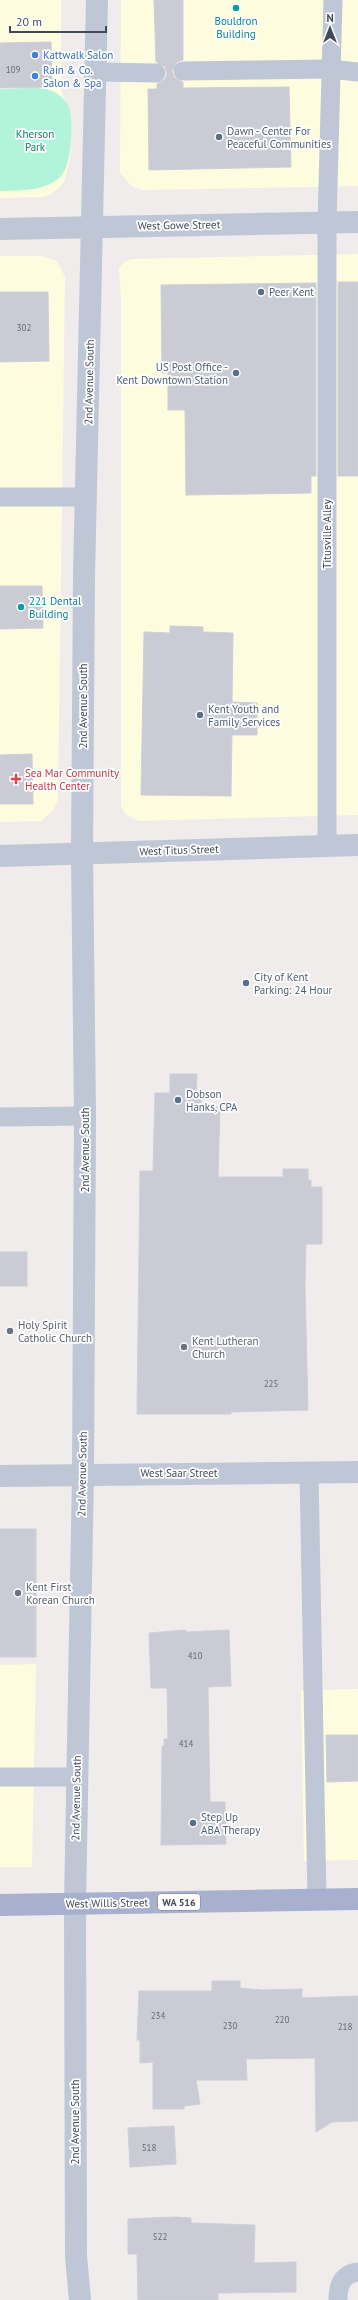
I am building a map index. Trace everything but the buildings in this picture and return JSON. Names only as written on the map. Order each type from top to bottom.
[{"type":"main road","name":"West Willis Street","points":[[0,1905],[358,1899]]},
{"type":"street","name":"2nd Avenue South","points":[[80,2300],[76,2256],[74,1904],[83,1474],[85,1116],[82,853],[86,497],[97,0]]},
{"type":"street","name":"West Gowe Street","points":[[0,229],[358,222]]},
{"type":"street","name":"West Titus Street","points":[[0,856],[358,845]]},
{"type":"street","name":"West Saar Street","points":[[0,1476],[358,1472]]},
{"type":"lane","name":"Titusville Alley","points":[[327,846],[327,223],[333,0]]},
{"type":"lane","points":[[182,71],[331,69],[358,72]]},
{"type":"lane","points":[[96,72],[156,73]]},
{"type":"lane","points":[[0,496],[86,497]]},
{"type":"lane","points":[[0,1117],[85,1116]]},
{"type":"lane","points":[[309,1473],[317,1900]]},
{"type":"lane","points":[[0,1777],[77,1777]]},
{"type":"lane","points":[[338,2300],[340,2282],[349,2273],[358,2272]]},
{"type":"shaded area","points":[[0,0],[61,0],[61,92],[69,107],[71,143],[69,162],[64,183],[53,193],[44,197],[0,198]]},
{"type":"shaded area","points":[[121,0],[358,0],[358,186],[143,190],[131,186],[120,172]]},
{"type":"shaded area","points":[[358,254],[358,815],[140,821],[132,818],[126,815],[121,806],[121,296],[119,269],[123,263],[131,259]]},
{"type":"shaded area","points":[[0,256],[42,256],[57,261],[65,277],[58,799],[53,810],[42,821],[0,822]]},
{"type":"shaded area","points":[[36,1664],[32,1867],[0,1867],[0,1665]]},
{"type":"shaded area","points":[[358,1689],[358,1860],[304,1861],[301,1690]]},
{"type":"green space","name":"Kherson Park","points":[[0,89],[45,89],[57,94],[68,105],[71,120],[71,141],[68,162],[61,176],[48,185],[40,188],[24,190],[0,191]]},
{"type":"place","name":"Bouldron Building","points":[[236,8]]},
{"type":"place","name":"Kattwalk Salon","points":[[35,55]]},
{"type":"place","name":"Rain & Co. Salon & Spa","points":[[35,76]]},
{"type":"place","name":"Dawn - Center For Peaceful Communities","points":[[219,137]]},
{"type":"place","name":"Peer Kent","points":[[261,292]]},
{"type":"place","name":"US Post Office - Kent Downtown Station","points":[[236,373]]},
{"type":"place","name":"221 Dental Building","points":[[21,607]]},
{"type":"place","name":"Kent Youth and Family Services","points":[[200,715]]},
{"type":"place","name":"Sea Mar Community Health Center","points":[[16,779]]},
{"type":"place","name":"City of Kent Parking: 24 Hour","points":[[246,983]]},
{"type":"place","name":"Dobson Hanks, CPA","points":[[178,1100]]},
{"type":"place","name":"Holy Spirit Catholic Church","points":[[10,1331]]},
{"type":"place","name":"Kent Lutheran Church","points":[[184,1347]]},
{"type":"place","name":"Kent First Korean Church","points":[[18,1593]]},
{"type":"place","name":"Step Up ABA Therapy","points":[[193,1823]]}]
